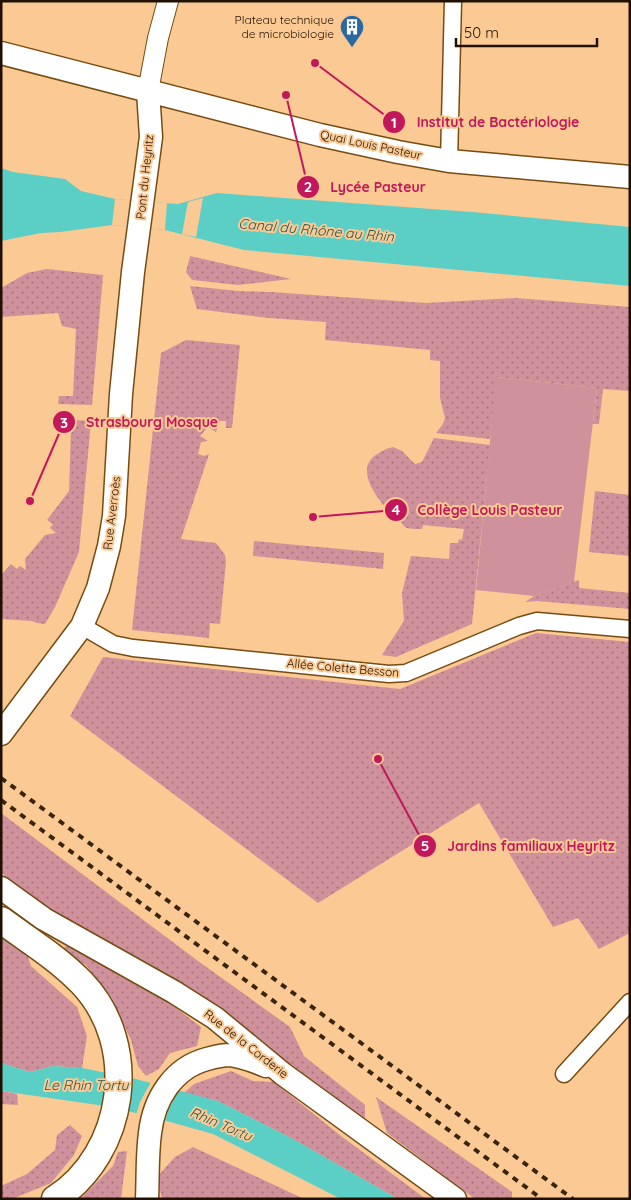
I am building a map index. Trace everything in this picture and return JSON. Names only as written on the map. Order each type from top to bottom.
[{"type":"highway","points":[[1,920],[62,965],[83,984],[98,1005],[110,1029],[118,1069],[118,1092],[112,1122],[103,1147],[78,1180],[55,1199]]},
{"type":"main road","name":"Quai Louis Pasteur","points":[[1,53],[320,135],[398,152],[449,161],[630,177]]},
{"type":"main road","name":"Pont du Heyritz","points":[[134,262],[151,137],[148,92]]},
{"type":"main road","name":"Rue Averroès","points":[[1,734],[82,626],[98,588],[109,546],[114,516],[121,394],[134,262]]},
{"type":"main road","name":"Rue de la Corderie","points":[[1,888],[44,920],[174,992],[215,1018],[283,1074],[455,1199]]},
{"type":"main road","points":[[147,1199],[150,1132],[155,1113],[168,1085],[176,1075],[198,1061],[215,1056],[228,1055],[254,1061],[283,1074]]},
{"type":"street","points":[[148,92],[158,38],[168,1]]},
{"type":"street","points":[[449,161],[453,1]]},
{"type":"street","name":"Allée Colette Besson","points":[[82,626],[113,644],[133,648],[389,674],[406,673],[519,626],[537,621],[630,629]]},
{"type":"street","points":[[564,1074],[630,1002]]},
{"type":"shaded area","points":[[190,256],[291,279],[238,285],[192,280],[186,272]]},
{"type":"shaded area","points":[[47,269],[103,275],[92,405],[58,404],[59,396],[73,396],[76,329],[62,326],[58,313],[1,317],[1,288],[27,273]]},
{"type":"shaded area","points":[[190,286],[238,291],[426,303],[516,298],[630,307],[630,391],[603,389],[599,424],[593,424],[597,388],[497,377],[490,439],[436,433],[445,418],[440,398],[440,361],[430,360],[430,350],[325,340],[326,322],[269,318],[197,309]]},
{"type":"shaded area","points":[[186,340],[240,345],[232,428],[226,428],[226,421],[220,421],[216,432],[208,427],[200,436],[208,441],[201,442],[198,454],[204,456],[209,454],[181,539],[216,543],[225,555],[226,562],[220,624],[210,623],[209,638],[132,630],[161,353]]},
{"type":"shaded area","points":[[496,377],[597,388],[574,582],[534,596],[476,590]]},
{"type":"shaded area","points":[[58,419],[91,421],[79,552],[55,607],[45,624],[32,621],[1,619],[1,575],[11,564],[17,569],[20,566],[26,570],[25,559],[45,535],[56,533],[50,528],[53,524],[47,520],[69,491],[71,429],[57,427]]},
{"type":"shaded area","points":[[434,438],[490,445],[472,624],[396,657],[382,655],[404,621],[402,593],[411,556],[449,559],[450,543],[458,543],[459,539],[462,540],[464,529],[423,525],[422,529],[406,528],[386,508],[372,489],[367,469],[370,460],[382,451],[393,447],[402,451],[415,464],[422,462]]},
{"type":"shaded area","points":[[595,491],[630,495],[630,556],[589,552]]},
{"type":"shaded area","points":[[254,541],[384,553],[383,569],[253,556]]},
{"type":"shaded area","points":[[579,580],[579,588],[630,593],[630,609],[537,601],[525,602],[534,596]]},
{"type":"shaded area","points":[[536,633],[630,642],[630,933],[599,949],[578,918],[553,927],[479,803],[318,903],[70,716],[103,657],[400,689]]},
{"type":"shaded area","points":[[1,813],[198,961],[290,1027],[304,1056],[365,1105],[365,1120],[255,1038],[79,930],[12,883],[1,872]]},
{"type":"shaded area","points":[[1,934],[26,951],[31,966],[77,1007],[87,1036],[82,1068],[53,1066],[30,1072],[1,1063]]},
{"type":"shaded area","points":[[66,946],[119,971],[160,996],[201,1027],[197,1046],[170,1053],[159,1069],[146,1076],[138,1066],[131,1040],[111,997],[86,965],[61,950]]},
{"type":"shaded area","points":[[231,1071],[253,1081],[274,1082],[341,1136],[426,1199],[398,1199],[293,1139],[218,1101],[184,1093],[194,1084]]},
{"type":"shaded area","points":[[1,1091],[17,1094],[18,1105],[1,1104]]},
{"type":"shaded area","points":[[376,1097],[512,1192],[512,1199],[475,1199],[387,1133]]},
{"type":"shaded area","points":[[70,1125],[82,1136],[74,1155],[51,1183],[12,1199],[1,1199],[1,1186],[27,1174],[55,1150],[57,1135]]},
{"type":"shaded area","points":[[193,1147],[304,1199],[162,1199],[157,1177],[175,1157]]},
{"type":"shaded area","points":[[127,1151],[121,1199],[80,1199],[113,1166],[118,1152]]},
{"type":"water","name":"Canal du Rhône au Rhin","points":[[1,168],[13,172],[65,179],[81,191],[115,199],[178,204],[217,193],[472,212],[630,227],[630,286],[244,250],[165,230],[112,225],[41,233],[1,241]]},
{"type":"water","name":"Le Rhin Tortu","points":[[1,1063],[30,1072],[53,1066],[82,1068],[132,1078],[218,1101],[293,1139],[398,1199],[341,1199],[213,1134],[112,1107],[1,1091]]},
{"type":"pier","points":[[203,198],[196,237],[182,234],[188,202]]},
{"type":"pier","points":[[115,199],[167,203],[165,230],[112,225]]},
{"type":"pier","points":[[151,1082],[179,1089],[168,1111],[165,1123],[136,1115],[140,1102]]},
{"type":"railway","points":[[1,778],[573,1199]]},
{"type":"railway","points":[[1,800],[542,1199]]},
{"type":"place","name":"Plateau technique de microbiologie","points":[[352,48]]},
{"type":"place","name":"Institut de Bactériologie","points":[[315,63]]},
{"type":"place","name":"Lycée Pasteur","points":[[286,95]]},
{"type":"place","name":"Strasbourg Mosque","points":[[30,501]]},
{"type":"place","name":"Collège Louis Pasteur","points":[[313,517]]},
{"type":"place","name":"Jardins familiaux Heyritz","points":[[378,759]]},
{"type":"water label","name":"Rhin Tortu","points":[[221,1124]]}]
